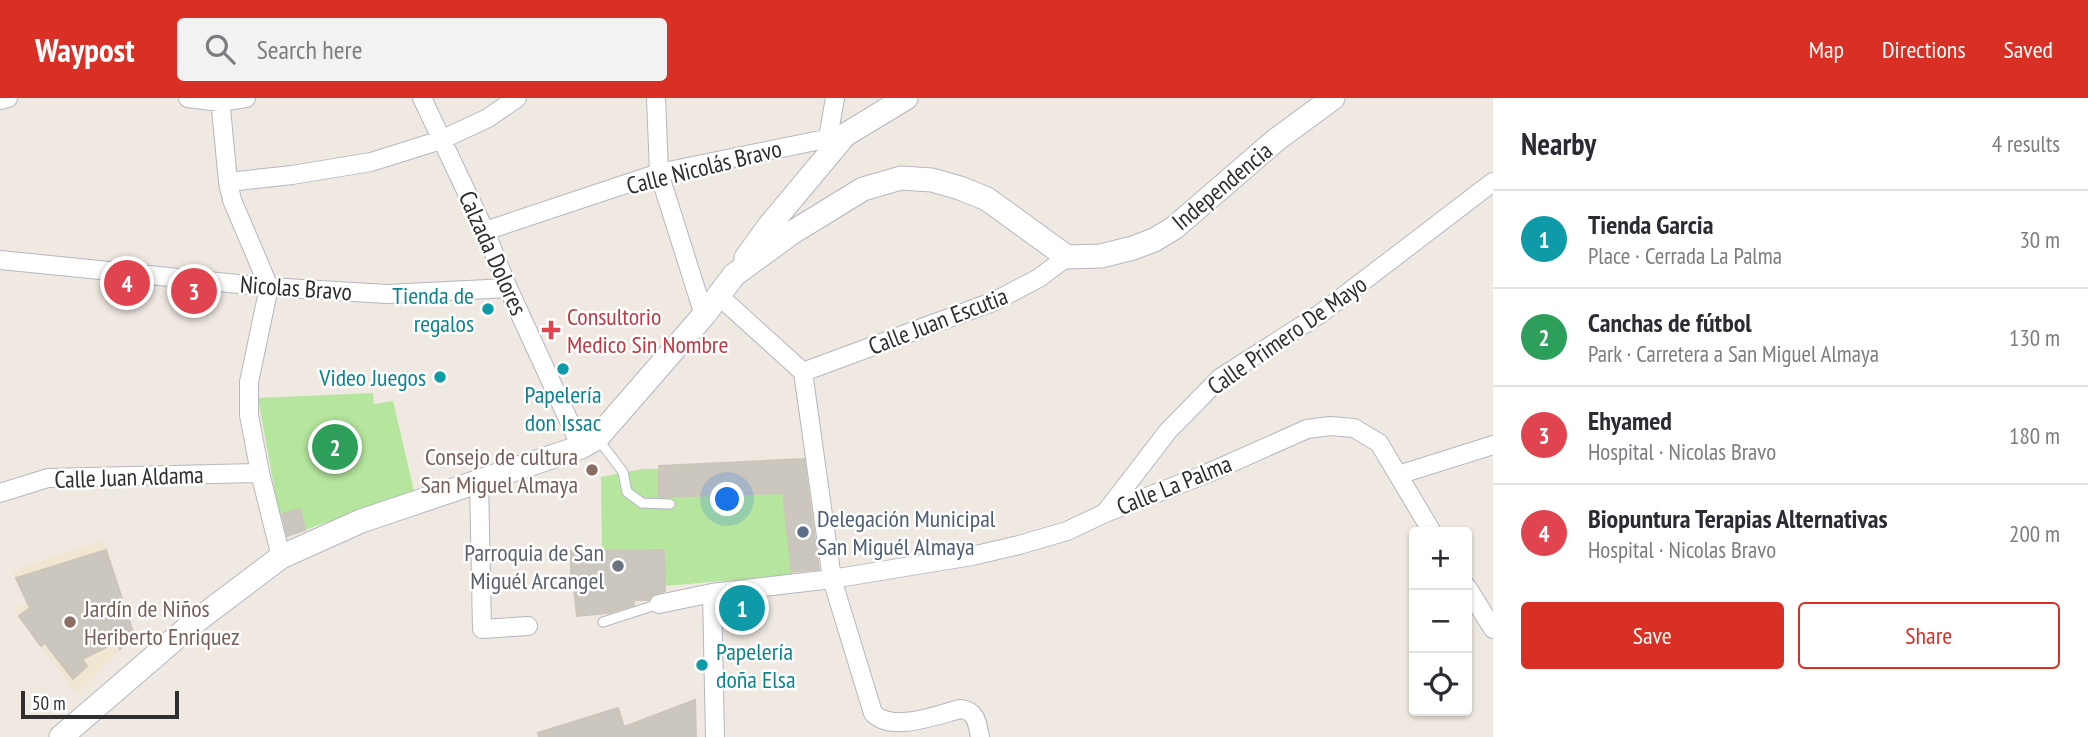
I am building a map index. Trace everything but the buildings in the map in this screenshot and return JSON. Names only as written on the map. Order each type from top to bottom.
[{"type":"street","points":[[0,100],[8,98]]},
{"type":"street","points":[[188,98],[246,98]]},
{"type":"street","name":"Calzada Dolores","points":[[422,98],[509,288],[589,442]]},
{"type":"street","points":[[228,182],[371,162],[441,141],[488,118],[517,98]]},
{"type":"street","points":[[656,98],[659,173],[704,315]]},
{"type":"street","points":[[835,98],[836,137]]},
{"type":"street","points":[[63,736],[191,625],[281,556],[362,521],[589,442],[704,315],[836,137],[906,98]]},
{"type":"street","name":"Independencia","points":[[1067,257],[1101,256],[1133,248],[1174,228],[1276,140],[1333,98]]},
{"type":"street","points":[[220,100],[228,182],[237,214],[269,287],[249,382],[249,415],[260,473],[281,556]]},
{"type":"street","name":"Calle Nicolás Bravo","points":[[485,231],[659,173],[836,137]]},
{"type":"street","points":[[734,275],[831,207],[863,189],[901,178],[932,180],[987,199],[1067,257]]},
{"type":"street","name":"Calle Primero De Mayo","points":[[1105,513],[1168,431],[1220,378],[1320,314],[1493,182]]},
{"type":"street","name":"Calle Juan Escutia","points":[[803,372],[995,301],[1038,278],[1067,257]]},
{"type":"street","name":"Nicolas Bravo","points":[[0,260],[269,287],[387,294],[509,288]]},
{"type":"street","points":[[719,296],[803,372],[832,579],[873,713],[878,719],[904,723],[960,709],[968,710],[976,718],[980,737]]},
{"type":"street","name":"Calle La Palma","points":[[659,604],[712,593],[832,579],[972,556],[1019,545],[1067,531],[1307,429],[1330,426],[1354,428],[1379,443],[1429,527]]},
{"type":"street","points":[[1398,475],[1493,445]]},
{"type":"street","name":"Calle Juan Aldama","points":[[0,493],[48,478],[260,473]]},
{"type":"street","points":[[479,481],[482,629],[528,626]]},
{"type":"street","points":[[1469,590],[1493,629]]},
{"type":"street","points":[[712,593],[715,737]]},
{"type":"lane","points":[[589,442],[623,472],[626,492],[642,503],[670,504]]},
{"type":"lane","points":[[603,622],[659,604]]},
{"type":"shaded area","points":[[103,540],[134,635],[77,694],[13,608],[28,604],[13,571]]},
{"type":"green space","points":[[373,393],[374,404],[393,401],[414,491],[305,530],[300,509],[279,515],[258,398]]},
{"type":"green space","points":[[643,469],[659,469],[660,497],[783,492],[792,575],[665,586],[664,550],[602,551],[601,477]]},
{"type":"place","name":"Biopuntura Terapias Alternativas","points":[[127,283]]},
{"type":"place","name":"Ehyamed","points":[[194,291]]},
{"type":"place","name":"Tienda de regalos","points":[[488,309]]},
{"type":"place","name":"Consultorio Medico Sin Nombre","points":[[551,330]]},
{"type":"place","name":"Papelería don Issac","points":[[563,369]]},
{"type":"place","name":"Video Juegos","points":[[440,377]]},
{"type":"place","name":"Canchas de fútbol","points":[[335,447]]},
{"type":"place","name":"Consejo de cultura San Miguel Almaya","points":[[592,470]]},
{"type":"place","name":"Delegación Municipal San Miguél Almaya","points":[[803,532]]},
{"type":"place","name":"Parroquia de San Miguél Arcangel","points":[[618,566]]},
{"type":"place","name":"Tienda Garcia","points":[[742,608]]},
{"type":"place","name":"Jardín de Niños Heriberto Enriquez","points":[[70,622]]},
{"type":"place","name":"Papelería doña Elsa","points":[[702,665]]}]
